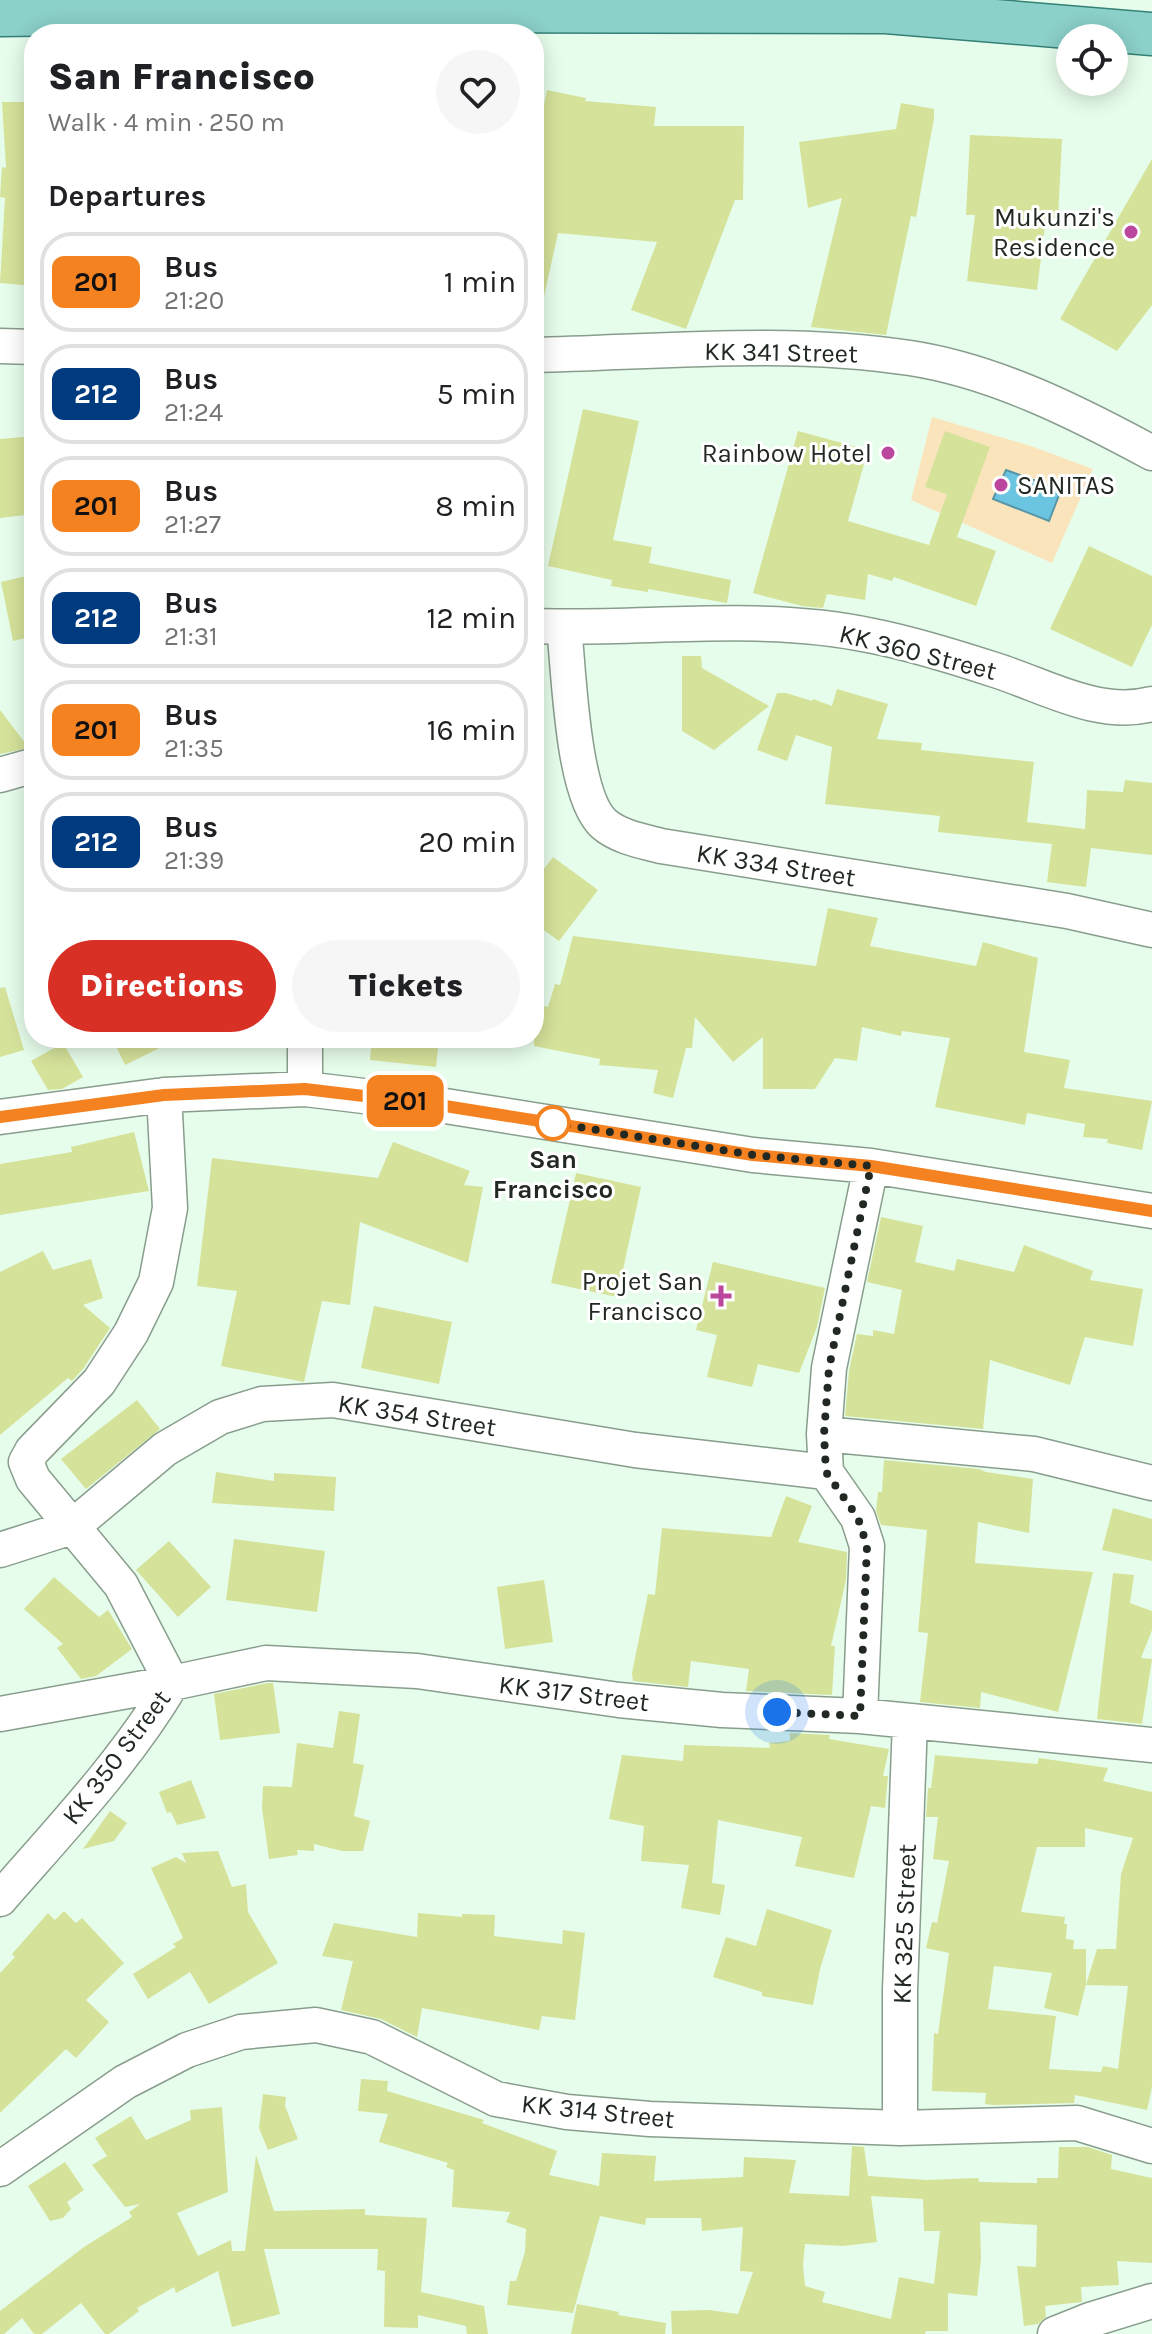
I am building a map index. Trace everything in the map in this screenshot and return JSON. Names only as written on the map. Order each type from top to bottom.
[{"type":"main road","points":[[0,15],[886,12],[1147,29]]},
{"type":"street","points":[[0,346],[24,347]]},
{"type":"street","name":"KK 341 Street","points":[[544,355],[814,348],[913,358],[993,379],[1086,417],[1152,453]]},
{"type":"street","name":"KK 360 Street","points":[[549,627],[796,625],[872,635],[996,670],[1118,710],[1152,704]]},
{"type":"street","name":"KK 334 Street","points":[[549,627],[590,805],[603,823],[622,835],[661,846],[1067,911],[1152,930]]},
{"type":"street","points":[[305,1048],[305,1089]]},
{"type":"street","points":[[0,1117],[164,1095],[305,1089],[439,1105],[753,1155],[871,1166],[1152,1211]]},
{"type":"street","name":"KK 350 Street","points":[[0,1899],[95,1790],[157,1709],[172,1683],[121,1585],[33,1479],[26,1462],[32,1451],[99,1382],[131,1333],[156,1282],[170,1208],[164,1095]]},
{"type":"street","points":[[860,1716],[867,1546],[858,1518],[826,1472],[824,1434],[829,1368],[871,1166]]},
{"type":"street","name":"KK 354 Street","points":[[0,1550],[72,1527],[165,1449],[220,1417],[262,1404],[333,1400],[635,1450],[826,1472]]},
{"type":"street","points":[[824,1434],[1034,1454],[1152,1483]]},
{"type":"street","name":"KK 317 Street","points":[[0,1714],[266,1663],[417,1671],[619,1700],[722,1710],[860,1716],[1152,1745]]},
{"type":"street","name":"KK 325 Street","points":[[900,2128],[900,1990],[910,1721]]},
{"type":"street","name":"KK 314 Street","points":[[0,2169],[125,2082],[187,2050],[241,2032],[316,2025],[372,2037],[496,2099],[567,2112],[650,2119],[900,2128],[1077,2123],[1152,2146]]},
{"type":"street","points":[[1055,2334],[1152,2301]]},
{"type":"shaded area","name":"SANITAS","points":[[932,417],[1031,446],[1093,469],[1052,563],[911,500]]},
{"type":"water","points":[[1006,470],[1061,490],[1049,521],[993,499]]},
{"type":"building","points":[[547,90],[586,98],[585,101],[656,107],[654,126],[744,126],[743,200],[735,200],[686,329],[631,310],[657,242],[558,233],[544,296],[544,105]]},
{"type":"building","points":[[2,102],[24,102],[24,285],[0,283],[5,198],[0,197],[2,167],[6,168]]},
{"type":"building","points":[[901,103],[934,109],[934,118],[916,217],[911,216],[886,335],[811,327],[842,198],[808,208],[799,142],[896,129]]},
{"type":"building","points":[[970,135],[1062,139],[1058,219],[1046,218],[1037,290],[967,281],[975,215],[966,215]]},
{"type":"building","name":"Mukunzi's Residence","points":[[1152,159],[1152,305],[1117,351],[1060,319]]},
{"type":"building","points":[[583,409],[639,421],[613,540],[652,547],[649,563],[731,580],[727,603],[611,586],[612,580],[548,566]]},
{"type":"building","points":[[798,431],[868,450],[848,521],[929,545],[947,494],[925,487],[945,431],[990,447],[957,537],[996,551],[976,606],[894,577],[892,581],[868,574],[865,600],[827,594],[823,608],[802,606],[753,593]]},
{"type":"building","points":[[24,437],[24,515],[0,518],[0,439]]},
{"type":"building","points":[[1089,546],[1152,576],[1152,625],[1132,667],[1050,629]]},
{"type":"building","points":[[24,576],[24,638],[13,641],[1,582]]},
{"type":"building","points":[[682,656],[701,656],[702,668],[769,706],[714,750],[682,731]]},
{"type":"building","points":[[837,689],[888,704],[877,739],[922,743],[921,750],[1034,762],[1027,822],[1085,829],[1087,790],[1123,792],[1125,780],[1152,783],[1152,855],[1091,848],[1086,887],[1047,882],[1052,844],[938,832],[940,816],[825,804],[832,747],[796,735],[787,761],[757,750],[777,693],[813,699],[832,706]]},
{"type":"building","points":[[0,710],[24,741],[24,749],[0,754]]},
{"type":"building","points":[[553,857],[598,890],[559,941],[544,930],[544,869]]},
{"type":"building","points":[[828,908],[878,918],[870,946],[976,966],[983,942],[1038,958],[1024,1052],[1070,1060],[1064,1088],[1152,1101],[1142,1150],[1107,1143],[1108,1139],[1083,1137],[1085,1124],[1027,1113],[1025,1125],[935,1107],[950,1038],[902,1031],[901,1036],[862,1027],[857,1061],[835,1058],[815,1089],[763,1089],[763,1037],[733,1062],[695,1017],[692,1048],[686,1048],[673,1098],[653,1093],[658,1070],[599,1065],[600,1059],[544,1048],[544,1006],[548,1007],[555,984],[560,985],[573,936],[816,966]]},
{"type":"building","points":[[5,987],[24,1050],[0,1057],[0,988]]},
{"type":"building","points":[[54,1048],[66,1048],[83,1077],[62,1089],[48,1090],[31,1061]]},
{"type":"building","points":[[117,1048],[160,1048],[125,1065]]},
{"type":"building","points":[[371,1048],[438,1048],[436,1067],[370,1060]]},
{"type":"building","points":[[134,1132],[149,1191],[0,1215],[0,1164],[72,1152],[71,1147]]},
{"type":"building","points":[[393,1142],[470,1171],[464,1185],[483,1187],[468,1263],[360,1222],[350,1305],[322,1301],[304,1382],[221,1366],[237,1291],[197,1286],[212,1158],[378,1178]]},
{"type":"building","points":[[576,1173],[641,1187],[617,1297],[551,1283]]},
{"type":"building","points":[[881,1217],[923,1226],[915,1262],[954,1271],[957,1259],[1014,1272],[1024,1245],[1093,1271],[1090,1280],[1143,1289],[1133,1346],[1085,1337],[1070,1385],[990,1360],[983,1429],[845,1416],[849,1371],[857,1334],[873,1336],[873,1330],[894,1334],[902,1290],[867,1282]]},
{"type":"building","points":[[43,1251],[53,1270],[91,1259],[103,1298],[83,1305],[110,1328],[72,1381],[68,1378],[0,1435],[0,1272]]},
{"type":"building","points":[[713,1262],[825,1288],[817,1327],[799,1373],[758,1364],[752,1387],[707,1377],[717,1335],[696,1330]]},
{"type":"building","points":[[374,1306],[452,1322],[439,1384],[361,1368]]},
{"type":"building","points":[[137,1400],[160,1429],[86,1489],[61,1459]]},
{"type":"building","points":[[884,1460],[979,1469],[1033,1479],[1029,1533],[978,1522],[975,1563],[1093,1572],[1058,1712],[981,1692],[980,1708],[920,1702],[928,1633],[918,1632],[927,1530],[881,1525],[876,1511],[878,1492],[882,1492]]},
{"type":"building","points":[[216,1472],[274,1481],[274,1473],[336,1477],[334,1511],[212,1503]]},
{"type":"building","points":[[786,1496],[812,1506],[798,1542],[847,1552],[846,1580],[831,1646],[835,1646],[832,1695],[746,1691],[749,1669],[691,1661],[688,1687],[633,1681],[648,1594],[655,1595],[662,1528],[771,1537]]},
{"type":"building","points":[[1113,1508],[1152,1519],[1152,1561],[1102,1550]]},
{"type":"building","points":[[234,1539],[325,1551],[317,1612],[226,1600]]},
{"type":"building","points":[[169,1541],[211,1587],[178,1617],[136,1570]]},
{"type":"building","points":[[1113,1573],[1134,1575],[1130,1603],[1152,1611],[1152,1630],[1141,1658],[1152,1659],[1142,1724],[1097,1719]]},
{"type":"building","points":[[54,1577],[99,1617],[108,1610],[132,1649],[96,1676],[81,1679],[57,1648],[63,1644],[24,1609]]},
{"type":"building","points":[[544,1580],[553,1642],[505,1649],[497,1587]]},
{"type":"building","points":[[273,1683],[280,1733],[220,1740],[214,1694]]},
{"type":"building","points":[[339,1711],[360,1714],[353,1763],[364,1765],[354,1816],[370,1821],[363,1851],[342,1851],[314,1844],[314,1851],[297,1850],[298,1855],[269,1859],[262,1808],[263,1786],[292,1787],[297,1743],[333,1748]]},
{"type":"building","points":[[790,1733],[830,1735],[829,1739],[889,1749],[883,1776],[888,1776],[885,1808],[871,1806],[854,1878],[795,1866],[802,1837],[718,1820],[712,1883],[725,1885],[720,1915],[681,1908],[689,1865],[641,1861],[644,1826],[609,1819],[622,1755],[683,1761],[684,1745],[770,1748],[769,1743],[790,1741]]},
{"type":"building","points":[[935,1755],[1037,1764],[1039,1758],[1108,1768],[1103,1781],[1152,1792],[1152,2087],[1147,2110],[1075,2095],[1074,2103],[993,2105],[985,2104],[986,2093],[932,2091],[934,2033],[938,2034],[949,1953],[926,1948],[932,1922],[937,1923],[949,1861],[933,1859],[938,1817],[926,1817],[928,1788],[931,1788]],"holes":[[[1085,1828],[1133,1838],[1121,1874],[1116,1949],[1097,1949],[1086,1985],[1128,1986],[1118,2069],[1103,2066],[1101,2072],[1049,2069],[1056,2016],[988,2009],[994,1966],[1052,1973],[1044,2008],[1078,2016],[1086,1984],[1086,1949],[1073,1949],[1074,1940],[1066,1939],[1065,1917],[1021,1912],[1037,1847],[1085,1847]]]},
{"type":"building","points":[[191,1780],[206,1818],[177,1825],[171,1812],[167,1813],[159,1792]]},
{"type":"building","points":[[110,1811],[127,1823],[114,1841],[83,1849]]},
{"type":"building","points":[[218,1851],[232,1887],[246,1884],[248,1912],[278,1963],[209,2004],[190,1972],[148,1999],[133,1974],[176,1947],[173,1944],[183,1938],[151,1868],[176,1857],[186,1863],[182,1853]]},
{"type":"building","points":[[767,1909],[832,1930],[813,2005],[762,1996],[762,1992],[713,1977],[726,1937],[756,1946]]},
{"type":"building","points":[[64,1911],[76,1923],[82,1918],[124,1963],[86,2000],[109,2022],[76,2058],[66,2049],[0,2113],[0,1973],[15,1957],[12,1954],[48,1913],[55,1920]]},
{"type":"building","points":[[418,1913],[462,1917],[462,1914],[495,1915],[494,1936],[562,1944],[563,1930],[585,1933],[575,2020],[542,2016],[539,2030],[422,2008],[417,2037],[381,2019],[341,2010],[353,1961],[322,1956],[334,1923],[417,1937]]},
{"type":"building","points":[[361,2079],[388,2081],[387,2091],[484,2120],[482,2123],[557,2151],[549,2175],[599,2186],[602,2153],[656,2156],[654,2181],[743,2177],[744,2157],[796,2160],[789,2193],[849,2196],[852,2146],[864,2147],[868,2176],[926,2180],[978,2178],[979,2182],[1037,2183],[1037,2178],[1058,2178],[1059,2147],[1088,2147],[1112,2155],[1111,2169],[1152,2178],[1152,2263],[1117,2261],[1119,2285],[1081,2287],[1082,2302],[1045,2306],[1046,2317],[1038,2324],[1024,2326],[1017,2266],[1036,2267],[1037,2225],[980,2222],[981,2259],[977,2296],[948,2293],[948,2331],[926,2331],[925,2334],[672,2334],[671,2311],[709,2310],[738,2314],[753,2272],[740,2271],[743,2227],[702,2231],[701,2218],[646,2218],[645,2225],[600,2216],[573,2313],[507,2305],[510,2281],[516,2281],[525,2252],[526,2229],[506,2222],[510,2212],[452,2207],[454,2170],[446,2167],[448,2163],[379,2142],[388,2114],[358,2111]],"holes":[[[871,2196],[923,2199],[924,2231],[940,2231],[934,2284],[899,2277],[891,2319],[822,2302],[825,2292],[805,2286],[805,2244],[843,2246],[877,2242]]]},
{"type":"building","points":[[263,2094],[286,2097],[285,2106],[298,2139],[268,2150],[259,2128]]},
{"type":"building","points":[[222,2107],[228,2192],[177,2213],[198,2256],[231,2240],[232,2251],[245,2251],[256,2155],[274,2211],[365,2209],[365,2215],[427,2218],[421,2292],[484,2306],[488,2334],[467,2334],[466,2326],[418,2315],[418,2328],[384,2327],[385,2271],[377,2270],[378,2249],[264,2249],[280,2314],[232,2327],[218,2271],[176,2293],[174,2287],[137,2308],[139,2311],[109,2334],[105,2334],[81,2303],[42,2334],[34,2334],[22,2318],[0,2334],[0,2311],[84,2247],[132,2217],[129,2212],[140,2204],[125,2207],[92,2165],[107,2156],[95,2138],[131,2116],[146,2140],[191,2120],[190,2110]]},
{"type":"building","points":[[65,2162],[84,2190],[67,2202],[71,2209],[63,2218],[50,2221],[28,2186]]},
{"type":"building","points":[[577,2304],[666,2323],[665,2334],[571,2334]]},
{"type":"bus line","name":"201","points":[[0,1117],[164,1095],[305,1089],[439,1105],[753,1155],[871,1166],[1152,1211]]},
{"type":"place","name":"Mukunzi's Residence","points":[[1131,232]]},
{"type":"place","name":"Rainbow Hotel","points":[[888,453]]},
{"type":"place","name":"SANITAS","points":[[1001,485]]},
{"type":"place","name":"San Francisco","points":[[553,1123]]},
{"type":"place","name":"Projet San Francisco","points":[[721,1296]]},
{"type":"route","points":[[553,1123],[753,1155],[871,1166],[829,1368],[824,1434],[826,1472],[858,1518],[867,1546],[860,1716],[777,1712]]}]
